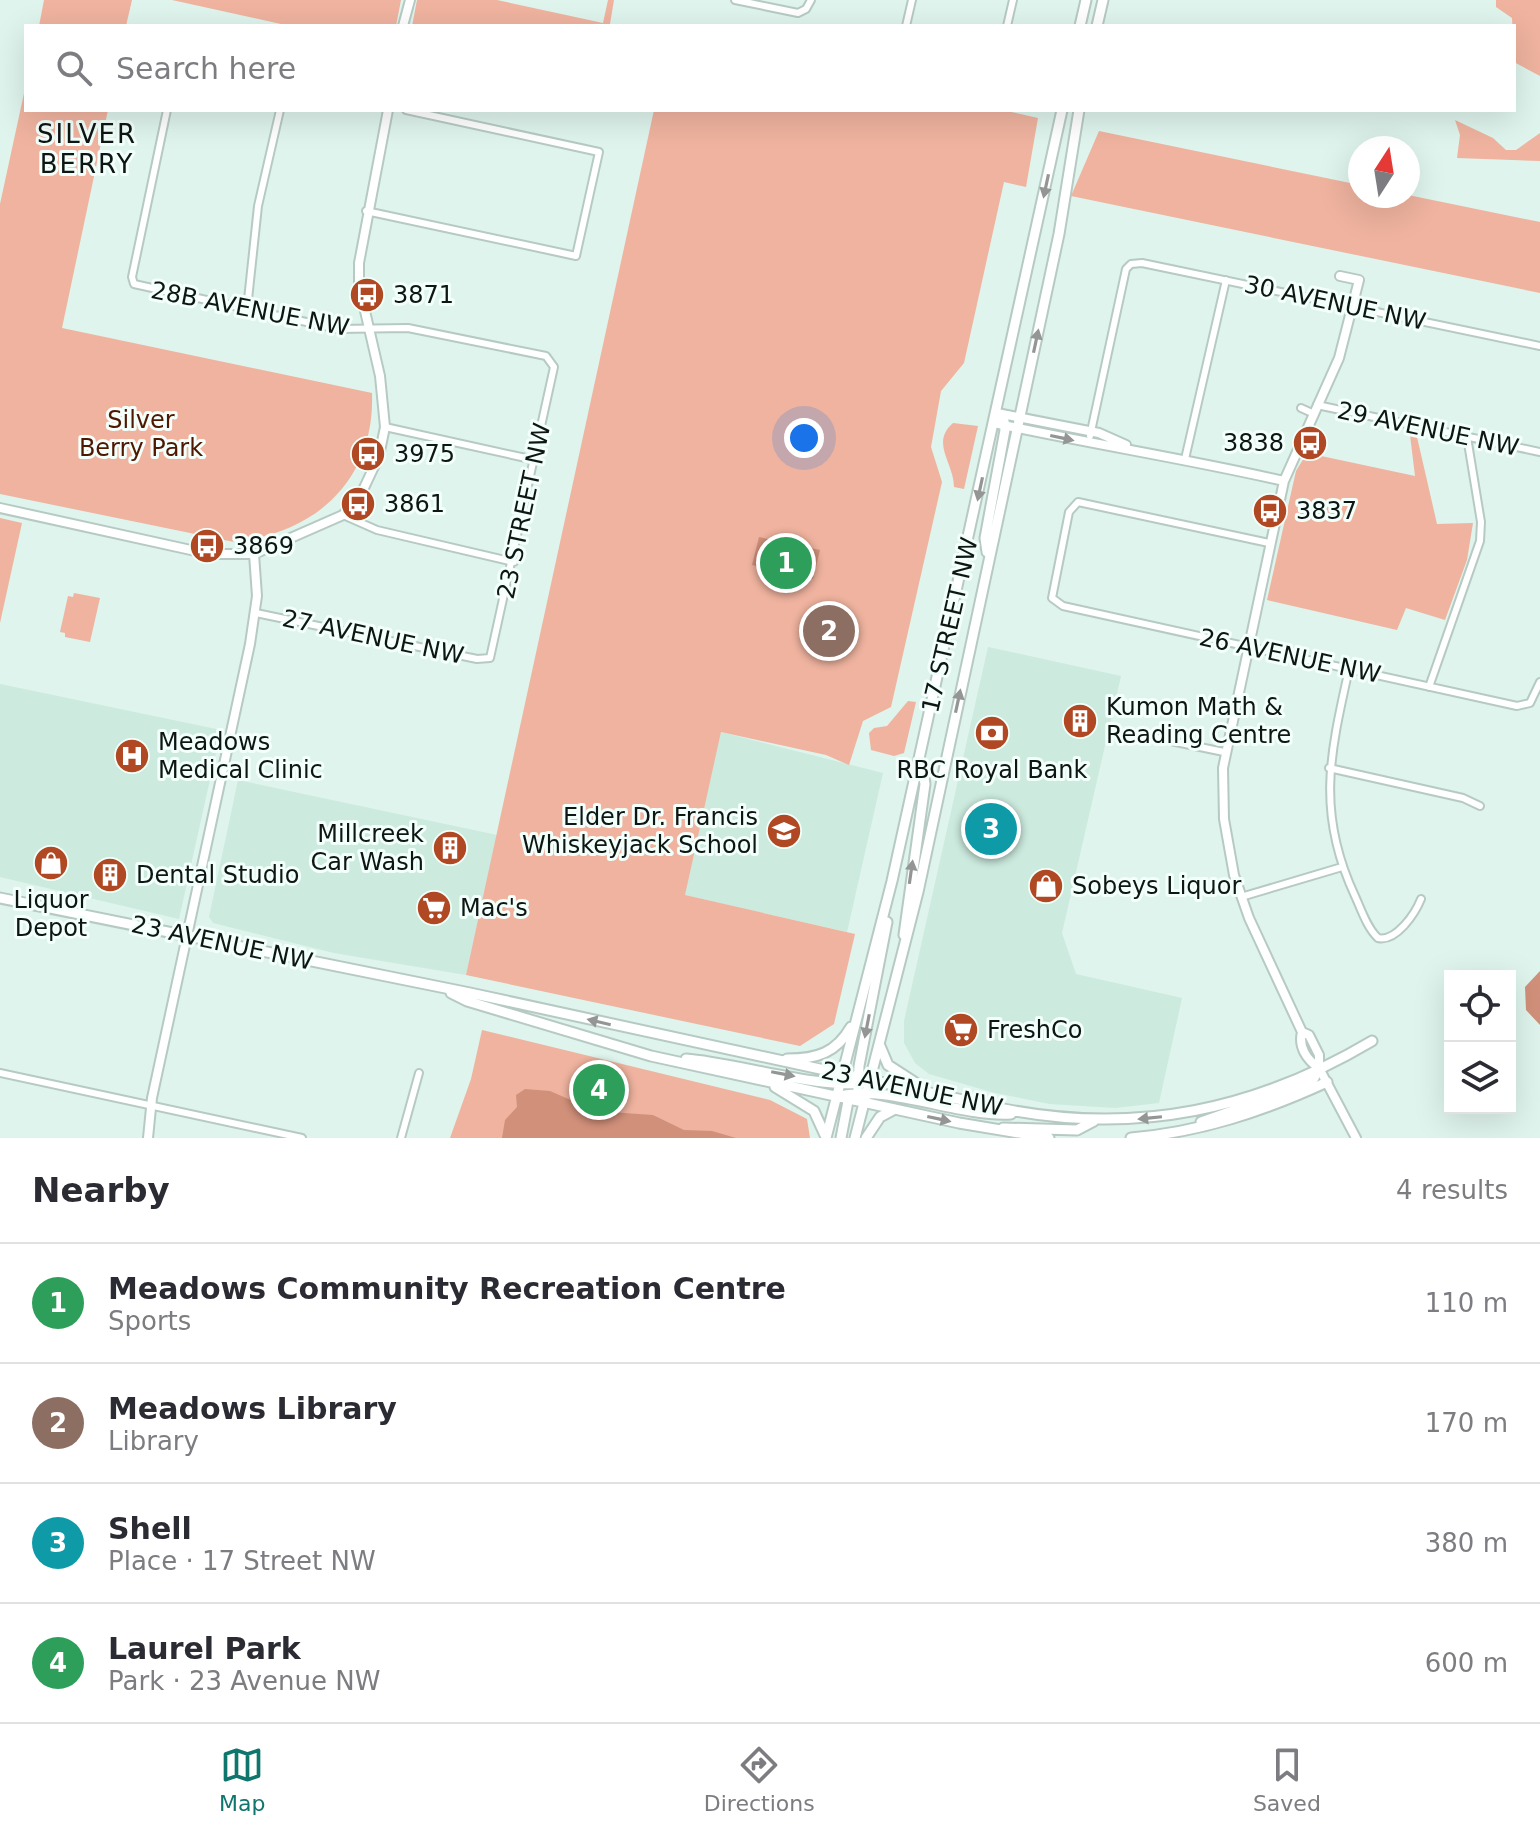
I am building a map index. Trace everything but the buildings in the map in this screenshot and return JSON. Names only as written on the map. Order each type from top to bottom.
[{"type":"main road","points":[[1080,24],[1086,0]]},
{"type":"main road","points":[[1097,24],[1103,0]]},
{"type":"main road","name":"17 STREET NW","points":[[855,1138],[857,1017],[889,894],[999,420],[1062,112]]},
{"type":"main road","name":"17 STREET NW","points":[[826,1138],[836,1097],[854,1088],[881,1035],[904,950],[1059,234],[1067,169],[1079,112]]},
{"type":"main road","points":[[988,561],[985,538],[999,420]]},
{"type":"main road","points":[[904,950],[905,911],[925,784],[924,778],[917,772]]},
{"type":"main road","points":[[841,1138],[886,932],[889,894]]},
{"type":"main road","name":"23 AVENUE NW","points":[[0,898],[770,1059],[854,1088],[894,1109],[1049,1138]]},
{"type":"main road","name":"23 AVENUE NW","points":[[444,989],[467,1001],[651,1056],[836,1097]]},
{"type":"main road","points":[[770,1059],[826,1054],[845,1038],[857,1017]]},
{"type":"main road","points":[[881,1035],[880,1050],[888,1065],[934,1094]]},
{"type":"main road","name":"23 AVENUE NW","points":[[854,1088],[934,1094],[1028,1114],[1094,1121],[1143,1119],[1210,1108],[1264,1093],[1372,1041]]},
{"type":"main road","points":[[651,1056],[719,1061],[989,1115],[1028,1114]]},
{"type":"main road","points":[[1160,1135],[1284,1094],[1314,1078],[1319,1068]]},
{"type":"main road","points":[[765,1081],[814,1111],[823,1125],[826,1138]]},
{"type":"main road","points":[[1131,1138],[1160,1135],[1248,1115],[1327,1082]]},
{"type":"main road","points":[[866,1138],[880,1117],[894,1109]]},
{"type":"main road","points":[[983,1128],[1077,1130],[1094,1121]]},
{"type":"street","points":[[404,24],[410,0]]},
{"type":"street","points":[[735,0],[795,13],[804,11],[811,0]]},
{"type":"street","points":[[906,24],[912,0]]},
{"type":"street","points":[[1007,24],[1013,0]]},
{"type":"street","name":"28B AVENUE NW","points":[[167,112],[132,277],[134,284],[338,329],[427,330],[546,356],[552,362]]},
{"type":"street","points":[[247,309],[258,206],[280,112]]},
{"type":"street","points":[[0,508],[209,554],[254,554],[343,515],[369,477],[379,456],[385,427],[380,376],[359,274],[366,211],[388,112]]},
{"type":"street","points":[[366,211],[576,256],[599,152],[415,112]]},
{"type":"street","name":"30 AVENUE NW","points":[[1091,431],[1126,269],[1131,264],[1142,263],[1540,346]]},
{"type":"street","points":[[1340,276],[1359,280],[1339,358],[1284,481],[1224,752],[1224,819],[1241,897],[1302,1032],[1300,1040],[1307,1058],[1319,1068],[1356,1138]]},
{"type":"street","points":[[1185,459],[1226,280]]},
{"type":"street","name":"23 STREET NW","points":[[490,658],[514,562],[554,371],[552,362]]},
{"type":"street","name":"29 AVENUE NW","points":[[1301,408],[1540,452]]},
{"type":"street","points":[[999,420],[1019,417],[1091,431],[1130,447]]},
{"type":"street","points":[[999,420],[1017,428],[1088,443],[1130,447],[1284,481]]},
{"type":"street","points":[[385,427],[535,460]]},
{"type":"street","points":[[1088,443],[1091,431]]},
{"type":"street","points":[[1429,687],[1480,541],[1481,522],[1467,437]]},
{"type":"street","name":"26 AVENUE NW","points":[[1269,543],[1085,502],[1075,503],[1069,512],[1052,591],[1054,601],[1517,706],[1528,705],[1540,682]]},
{"type":"street","points":[[343,515],[377,530],[514,562]]},
{"type":"street","points":[[148,1138],[151,1104],[256,613],[254,554]]},
{"type":"street","name":"27 AVENUE NW","points":[[256,613],[477,659],[490,658]]},
{"type":"street","points":[[1349,669],[1329,768],[1330,823],[1342,867],[1373,934],[1381,940],[1391,937],[1414,914],[1421,899]]},
{"type":"street","points":[[1132,733],[1224,752]]},
{"type":"street","points":[[1329,768],[1463,798],[1480,806]]},
{"type":"street","points":[[1241,897],[1342,867]]},
{"type":"street","points":[[0,1073],[302,1138]]},
{"type":"street","points":[[401,1138],[419,1073]]},
{"type":"shaded area","points":[[759,537],[820,550],[813,579],[752,565]]},
{"type":"shaded area","points":[[988,647],[1121,676],[1062,933],[1076,974],[1182,998],[1159,1103],[1115,1108],[1050,1104],[995,1093],[929,1074],[915,1063],[904,1043],[904,1021]]},
{"type":"shaded area","points":[[0,684],[221,730],[179,919],[0,877]]},
{"type":"shaded area","name":"Elder Dr. Francis Whiskeyjack School","points":[[721,732],[883,773],[847,932],[684,895]]},
{"type":"shaded area","points":[[238,780],[497,835],[466,975],[334,953],[213,923],[209,917]]},
{"type":"shaded area","points":[[1540,971],[1540,1025],[1526,1010],[1525,987]]},
{"type":"shaded area","points":[[525,1089],[550,1091],[596,1111],[653,1115],[684,1130],[712,1131],[736,1138],[502,1138],[505,1120],[517,1107],[516,1095]]},
{"type":"green space","points":[[44,0],[132,0],[126,24],[39,24]]},
{"type":"green space","points":[[172,0],[401,0],[396,24],[281,24]]},
{"type":"green space","points":[[417,0],[497,0],[603,23],[608,0],[614,0],[610,24],[412,24]]},
{"type":"green space","points":[[1496,0],[1540,0],[1540,76],[1516,63],[1516,24],[1512,24],[1512,18],[1496,7]]},
{"type":"green space","name":"Silver Berry Park","points":[[24,93],[24,112],[108,112],[62,328],[372,393],[370,424],[363,452],[351,476],[335,497],[291,527],[264,537],[234,542],[0,494],[0,204]]},
{"type":"green space","points":[[654,112],[1012,112],[1038,118],[1026,187],[1004,182],[964,363],[941,391],[931,447],[942,482],[891,707],[863,721],[849,765],[826,755],[721,732],[685,895],[855,934],[834,1024],[800,1046],[466,975]]},
{"type":"green space","points":[[1455,120],[1493,138],[1506,150],[1516,150],[1540,133],[1540,161],[1457,158],[1460,135]]},
{"type":"green space","points":[[1099,131],[1348,183],[1348,208],[1420,208],[1420,197],[1540,222],[1540,293],[1071,196]]},
{"type":"green space","points":[[953,423],[978,426],[964,489],[954,487],[943,446],[946,431]]},
{"type":"green space","points":[[1410,435],[1417,437],[1437,524],[1473,523],[1467,560],[1445,620],[1406,608],[1397,630],[1267,600],[1296,471],[1307,453],[1415,476]]},
{"type":"green space","points":[[0,518],[22,523],[0,623]]},
{"type":"green space","points":[[74,593],[100,598],[90,642],[65,637],[65,633],[60,632],[68,596],[73,597]]},
{"type":"green space","points":[[908,701],[916,702],[904,753],[894,756],[871,750],[869,733],[874,728],[887,726]]},
{"type":"green space","points":[[482,1030],[770,1100],[807,1119],[810,1138],[450,1138],[471,1079]]},
{"type":"place","name":"3871","points":[[367,295]]},
{"type":"place","name":"3838","points":[[1310,443]]},
{"type":"place","name":"3975","points":[[368,454]]},
{"type":"place","name":"3861","points":[[358,504]]},
{"type":"place","name":"3837","points":[[1270,511]]},
{"type":"place","name":"3869","points":[[207,546]]},
{"type":"place","name":"Meadows Community Recreation Centre","points":[[786,563]]},
{"type":"place","name":"Meadows Library","points":[[829,631]]},
{"type":"place","name":"Kumon Math & Reading Centre","points":[[1080,721]]},
{"type":"place","name":"RBC Royal Bank","points":[[992,733]]},
{"type":"place","name":"Meadows Medical Clinic","points":[[132,756]]},
{"type":"place","name":"Shell","points":[[991,829]]},
{"type":"place","name":"Elder Dr. Francis Whiskeyjack School","points":[[784,831]]},
{"type":"place","name":"Millcreek Car Wash","points":[[450,848]]},
{"type":"place","name":"Liquor Depot","points":[[51,863]]},
{"type":"place","name":"Dental Studio","points":[[110,875]]},
{"type":"place","name":"Sobeys Liquor","points":[[1046,886]]},
{"type":"place","name":"Mac's","points":[[434,908]]},
{"type":"place","name":"FreshCo","points":[[961,1030]]},
{"type":"place","name":"Laurel Park","points":[[599,1090]]},
{"type":"district","name":"SILVER BERRY","points":[[87,149]]}]
